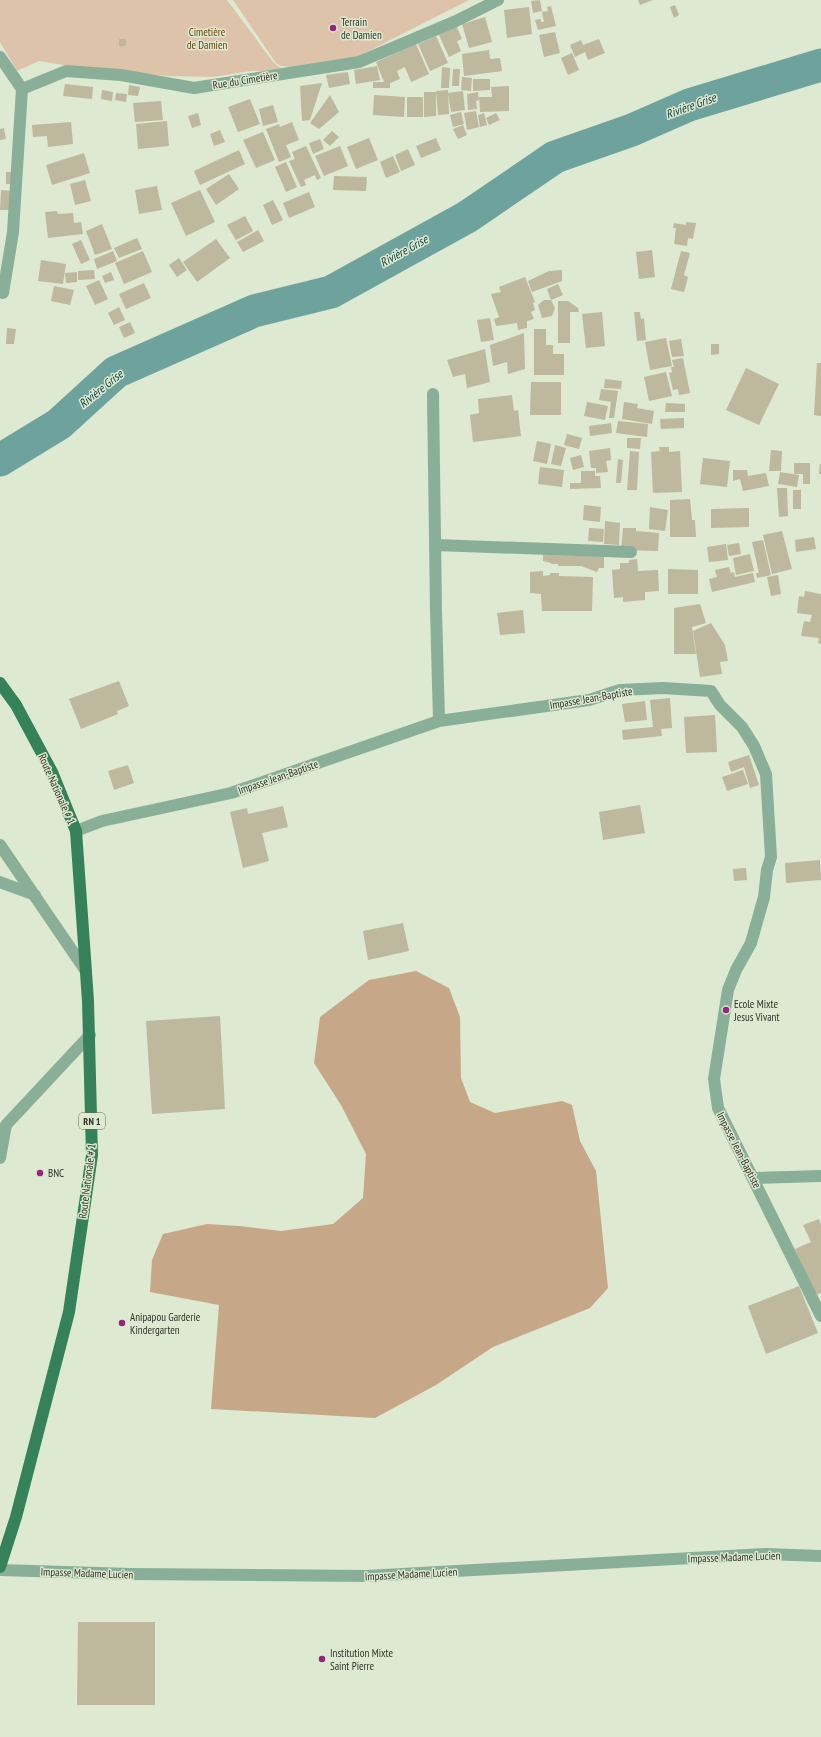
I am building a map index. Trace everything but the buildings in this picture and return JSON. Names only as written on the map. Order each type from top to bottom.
[{"type":"main road","name":"Route Nationale # 1","points":[[0,683],[16,705],[52,772],[76,831],[90,1035],[92,1155],[69,1312],[18,1510],[0,1569]]},
{"type":"street","name":"Rue du Cimetière","points":[[22,88],[66,71],[121,75],[194,88],[359,62],[456,21],[498,0]]},
{"type":"street","points":[[0,57],[22,88],[13,232],[3,293]]},
{"type":"street","points":[[433,394],[439,722]]},
{"type":"street","points":[[435,545],[631,552]]},
{"type":"street","name":"Impasse Jean-Baptiste","points":[[76,831],[102,821],[231,793],[439,722],[588,700],[620,690],[663,688],[711,691],[720,705],[742,727],[754,746],[766,774],[771,857],[767,870],[764,897],[751,943],[736,970],[728,990],[714,1079],[718,1108],[821,1316]]},
{"type":"street","points":[[0,846],[86,971]]},
{"type":"street","points":[[0,882],[35,895]]},
{"type":"street","points":[[0,1158],[3,1124],[90,1035]]},
{"type":"street","points":[[753,1178],[821,1176]]},
{"type":"street","name":"Impasse Madame Lucien","points":[[0,1569],[131,1574],[366,1576],[766,1554],[821,1556]]},
{"type":"green space","name":"Cimetière de Damien","points":[[0,0],[227,0],[274,63],[285,71],[251,71],[212,77],[168,76],[76,67],[39,61],[17,71],[0,42]]},
{"type":"green space","name":"Terrain de Damien","points":[[233,0],[469,0],[359,56],[292,67],[281,66],[276,63]]},
{"type":"shaded area","points":[[416,971],[449,988],[460,1017],[461,1078],[470,1102],[495,1113],[562,1101],[572,1105],[580,1141],[596,1171],[608,1288],[590,1308],[493,1347],[436,1385],[375,1418],[211,1409],[219,1305],[150,1292],[152,1260],[163,1234],[207,1224],[281,1231],[333,1224],[363,1198],[366,1154],[341,1105],[314,1063],[320,1017],[369,980]]},
{"type":"waterway","name":"Rivière Grise","points":[[0,460],[59,424],[116,372],[254,311],[331,292],[467,217],[555,157],[632,130],[689,105],[821,65]]},
{"type":"place","name":"Terrain de Damien","points":[[333,28]]},
{"type":"place","name":"Ecole Mixte Jesus Vivant","points":[[726,1010]]},
{"type":"place","name":"BNC","points":[[40,1173]]},
{"type":"place","name":"Anipapou Garderie Kindergarten","points":[[122,1323]]},
{"type":"place","name":"Institution Mixte Saint Pierre","points":[[322,1659]]}]
